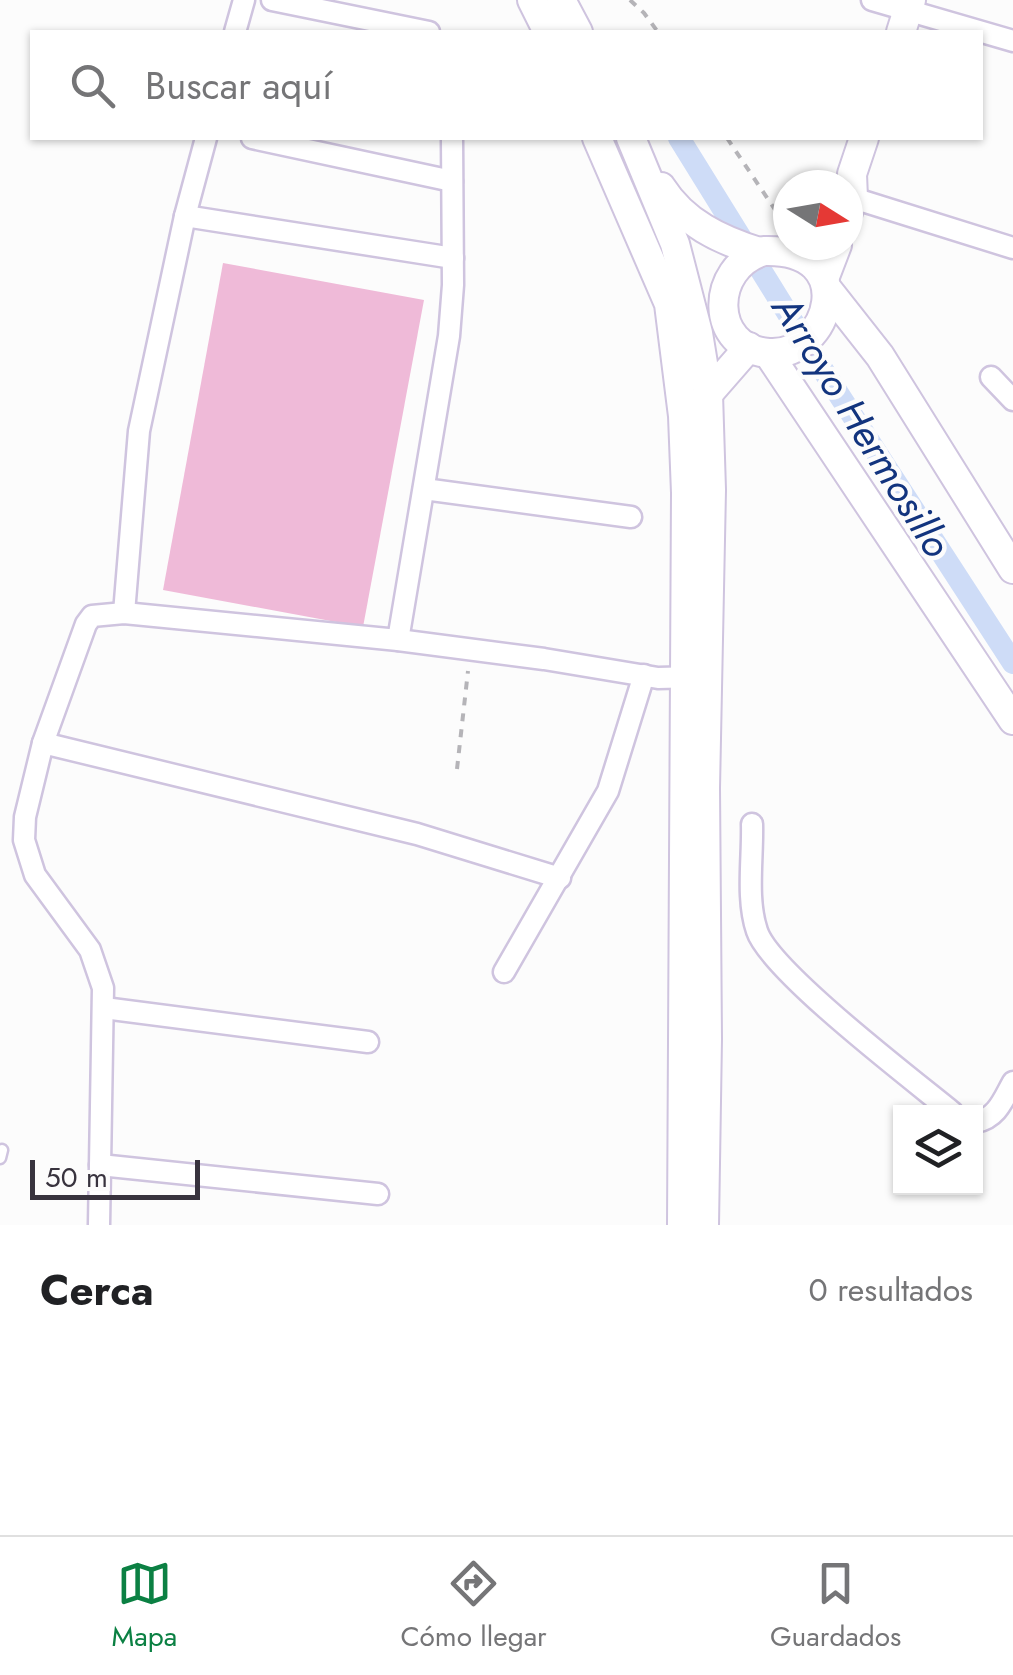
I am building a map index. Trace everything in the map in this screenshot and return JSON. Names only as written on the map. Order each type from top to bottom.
[{"type":"main road","points":[[532,0],[547,30]]},
{"type":"main road","points":[[561,0],[577,30]]},
{"type":"main road","points":[[598,140],[682,315],[708,394],[710,490],[696,678],[682,1225]]},
{"type":"main road","points":[[855,170],[863,140]]},
{"type":"main road","points":[[636,147],[674,244],[682,315],[686,493],[704,788],[704,1225]]},
{"type":"main road","points":[[636,147],[670,202],[702,230],[757,253],[782,251],[799,256],[813,266],[880,356],[1013,569]]},
{"type":"main road","points":[[682,315],[757,253]]},
{"type":"main road","points":[[757,253],[726,284],[724,317],[771,344],[1013,720]]},
{"type":"main road","points":[[708,394],[826,306],[826,284],[833,260]]},
{"type":"main road","points":[[682,315],[771,344]]},
{"type":"street","points":[[236,30],[244,0]]},
{"type":"street","points":[[272,0],[419,30]]},
{"type":"street","points":[[872,0],[907,15],[968,30]]},
{"type":"street","points":[[983,34],[1013,41]]},
{"type":"street","points":[[124,613],[140,432],[185,216],[205,140]]},
{"type":"street","points":[[262,140],[452,180]]},
{"type":"street","points":[[398,640],[449,336],[452,140]]},
{"type":"street","points":[[863,197],[1013,248]]},
{"type":"street","points":[[185,216],[453,258]]},
{"type":"street","points":[[992,377],[1013,400]]},
{"type":"street","points":[[424,489],[632,517]]},
{"type":"street","points":[[99,1225],[103,988],[90,950],[34,875],[27,859],[25,818],[43,743],[86,624],[99,613],[124,613],[398,640],[644,675],[696,678]]},
{"type":"street","points":[[504,972],[608,791],[644,675]]},
{"type":"street","points":[[43,743],[418,834],[560,878]]},
{"type":"street","points":[[752,824],[753,913],[763,945],[788,974],[944,1105]]},
{"type":"street","points":[[104,1008],[368,1042]]},
{"type":"street","points":[[983,1120],[996,1112],[1013,1082]]},
{"type":"street","points":[[100,1165],[378,1194]]},
{"type":"path","points":[[630,0],[657,30]]},
{"type":"path","points":[[728,140],[773,207]]},
{"type":"path","points":[[457,768],[470,652]]},
{"type":"shaded area","points":[[223,263],[424,300],[363,627],[163,590]]},
{"type":"waterway","name":"Arroyo Hermosillo","points":[[680,140],[819,364],[1013,663]]}]
